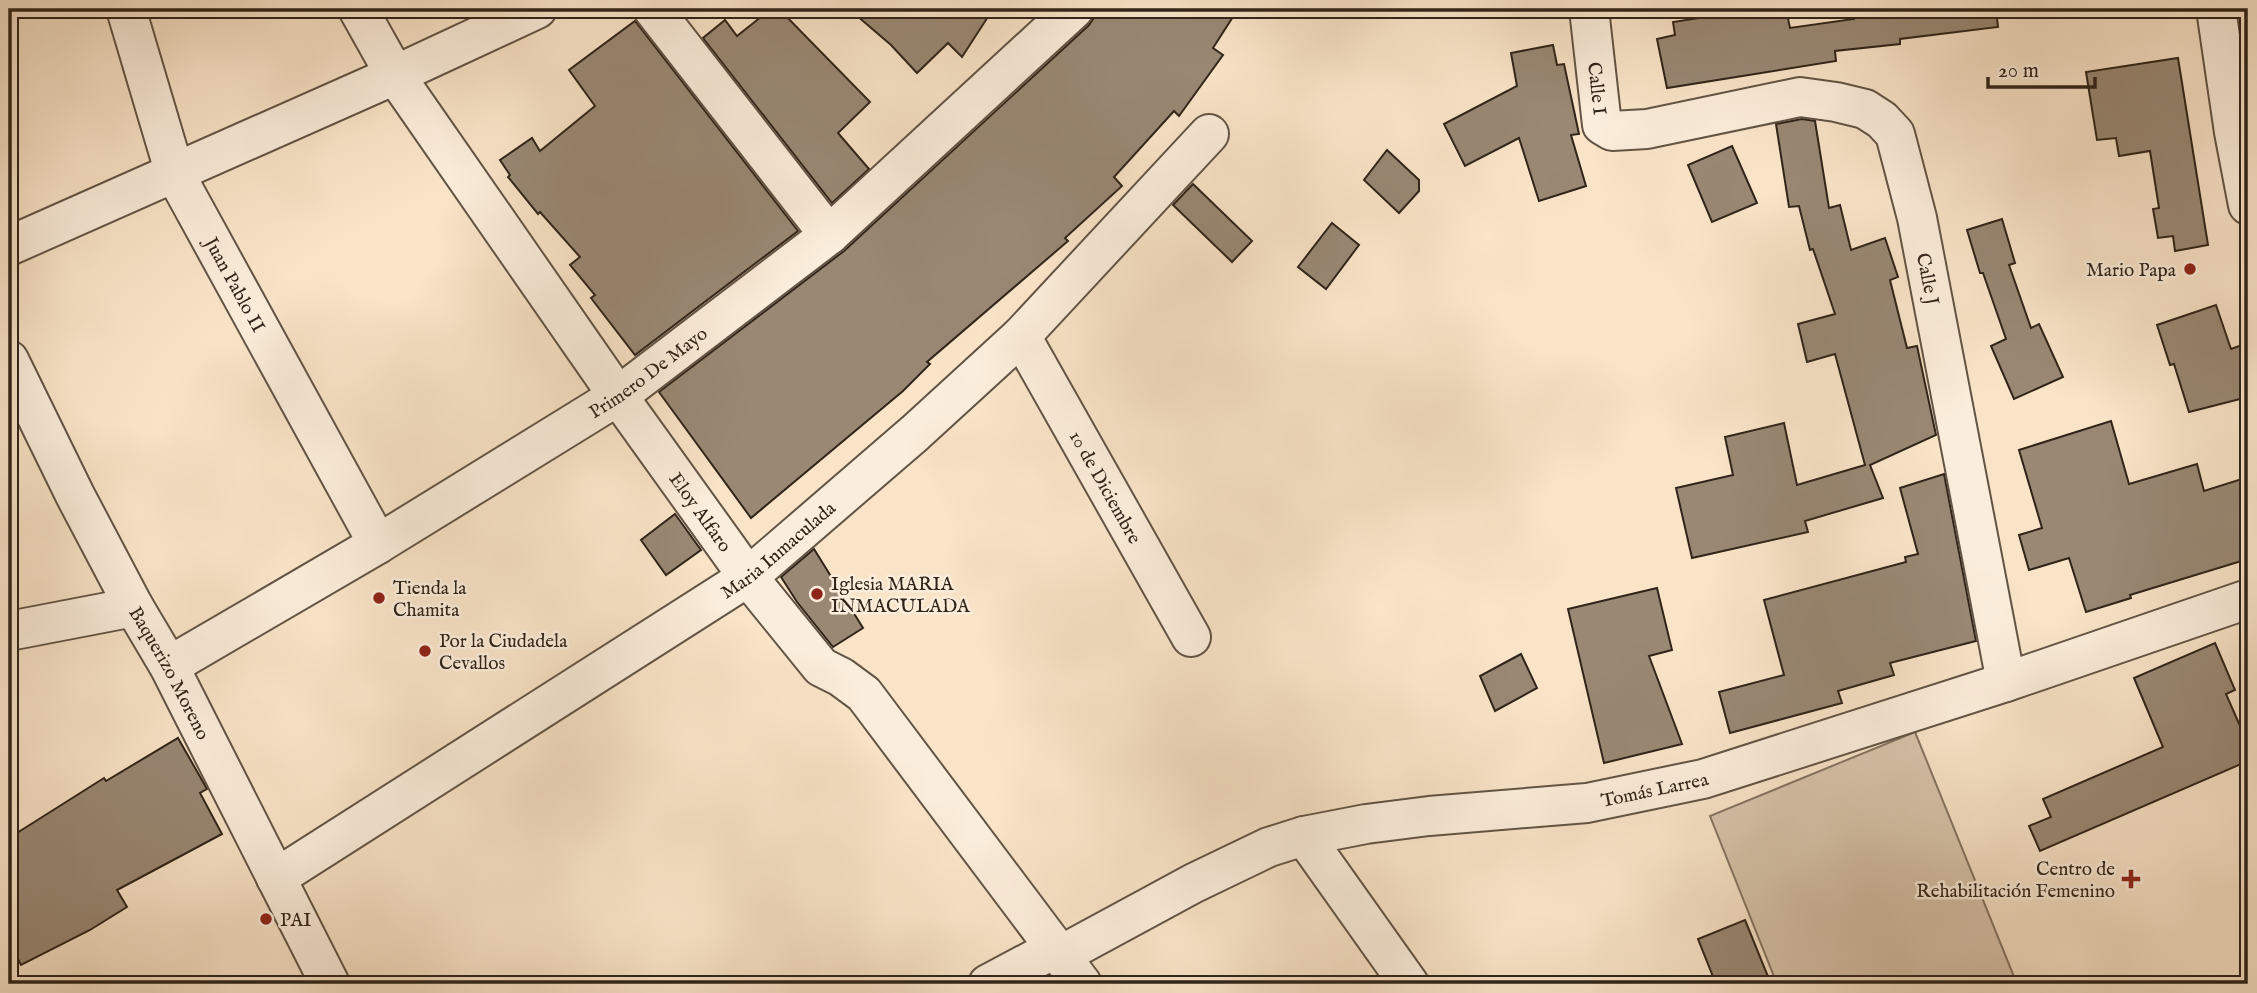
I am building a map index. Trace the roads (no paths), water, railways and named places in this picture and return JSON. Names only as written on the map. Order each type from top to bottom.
[{"type":"street","name":"Juan Pablo II","points":[[127,9],[176,174],[378,544]]},
{"type":"street","name":"Eloy Alfaro","points":[[358,9],[395,75],[618,396],[748,577],[821,667],[842,677],[863,694],[1066,963]]},
{"type":"street","points":[[9,246],[176,174],[537,9]]},
{"type":"street","points":[[653,9],[829,235]]},
{"type":"street","name":"Primero De Mayo","points":[[169,666],[378,544],[618,396],[829,235],[1074,9]]},
{"type":"street","name":"Calle I","points":[[1589,9],[1602,125],[1612,131],[1647,129]]},
{"type":"street","points":[[2216,9],[2237,73],[2248,205]]},
{"type":"street","name":"Calle J","points":[[1647,129],[1800,97],[1865,108],[1895,134],[1917,218],[2007,682]]},
{"type":"street","name":"Maria Inmaculada","points":[[276,878],[748,577],[915,433],[1021,336],[1209,134]]},
{"type":"street","name":"10 de Diciembre","points":[[1021,336],[1191,637]]},
{"type":"street","name":"Baquerizo Moreno","points":[[9,360],[75,495],[134,607],[169,666],[330,984]]},
{"type":"street","name":"Tomás Larrea","points":[[988,984],[1066,963],[1195,883],[1269,847],[1304,836],[1429,816],[1587,803],[1703,779],[2007,682],[2248,599]]},
{"type":"street","points":[[9,631],[134,607]]},
{"type":"street","points":[[1304,836],[1409,984]]},
{"type":"place","name":"Mario Papa","points":[[2190,269]]},
{"type":"place","name":"Iglesia MARIA INMACULADA","points":[[817,594]]},
{"type":"place","name":"Tienda la Chamita","points":[[379,598]]},
{"type":"place","name":"Por la Ciudadela Cevallos","points":[[425,651]]},
{"type":"place","name":"Centro de Rehabilitación Femenino","points":[[2131,879]]},
{"type":"place","name":"PAI","points":[[266,919]]}]
